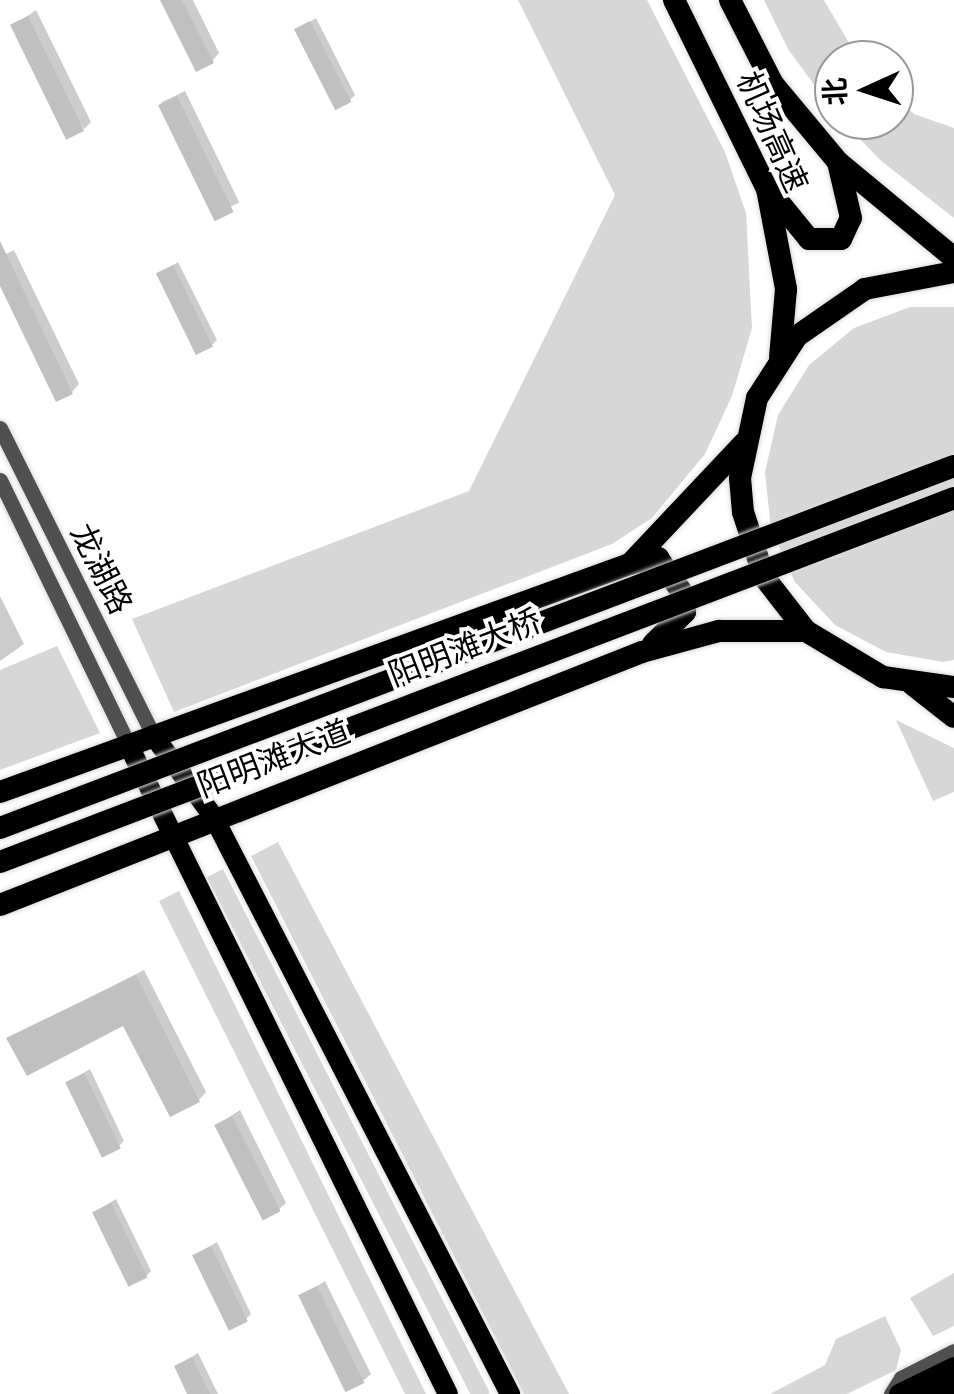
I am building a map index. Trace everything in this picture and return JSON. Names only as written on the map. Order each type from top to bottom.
[{"type":"highway","name":"机场高速","points":[[674,0],[768,189],[786,289],[780,358]]},
{"type":"highway","name":"机场高速","points":[[730,0],[773,84],[838,162],[954,258]]},
{"type":"highway","points":[[768,189],[809,239],[841,239],[851,218],[838,162]]},
{"type":"highway","points":[[954,272],[918,274],[865,289],[818,318],[780,358],[757,398],[744,443],[742,495],[751,545],[764,577],[806,631],[855,666],[912,684],[954,686]]},
{"type":"highway","name":"阳明滩大道","points":[[0,795],[128,744],[630,564],[744,443]]},
{"type":"highway","name":"阳明滩大桥","points":[[0,828],[954,466]]},
{"type":"highway","name":"阳明滩大桥","points":[[0,862],[954,498]]},
{"type":"highway","points":[[630,564],[658,558],[668,566],[686,612],[642,652]]},
{"type":"highway","name":"阳明滩大道","points":[[6,901],[212,816],[642,652],[719,631],[806,631]]},
{"type":"highway","points":[[912,684],[954,716]]},
{"type":"main road","points":[[154,735],[212,816],[510,1394]]},
{"type":"main road","points":[[128,744],[448,1394]]},
{"type":"main road","points":[[899,1394],[954,1368]]},
{"type":"main road","points":[[927,1394],[954,1385]]},
{"type":"street","name":"龙湖路","points":[[0,428],[154,735]]},
{"type":"street","name":"龙湖路","points":[[0,480],[128,744]]},
{"type":"street","points":[[891,1394],[902,1378],[954,1351]]},
{"type":"shaded area","points":[[518,0],[647,0],[725,152],[746,213],[752,328],[732,396],[705,454],[652,518],[612,544],[174,712],[132,619],[469,491],[615,195]]},
{"type":"shaded area","points":[[764,0],[824,0],[847,40],[814,40],[814,85],[788,49]]},
{"type":"shaded area","points":[[914,114],[954,128],[954,218],[880,160],[861,140],[914,140]]},
{"type":"shaded area","points":[[910,307],[954,307],[954,660],[943,662],[886,652],[835,625],[795,582],[771,529],[765,472],[778,415],[809,365],[854,328]]},
{"type":"shaded area","points":[[57,646],[100,733],[0,770],[0,670]]},
{"type":"shaded area","points":[[896,720],[954,748],[954,792],[933,801]]},
{"type":"shaded area","points":[[278,842],[569,1394],[524,1394],[251,856]]},
{"type":"shaded area","points":[[223,869],[490,1393],[470,1394],[207,877]]},
{"type":"shaded area","points":[[179,891],[426,1394],[405,1394],[159,901]]},
{"type":"shaded area","points":[[954,1273],[954,1326],[933,1336],[910,1298]]},
{"type":"shaded area","points":[[885,1316],[901,1350],[896,1370],[847,1394],[770,1394],[825,1365],[836,1339]]},
{"type":"building","points":[[160,0],[182,0],[214,63],[196,72]]},
{"type":"building","points":[[28,16],[84,131],[66,140],[10,25]]},
{"type":"building","points":[[310,21],[351,102],[335,110],[294,29]]},
{"type":"building","points":[[177,96],[234,212],[215,221],[158,105]]},
{"type":"building","points":[[0,241],[73,394],[56,402],[0,286]]},
{"type":"building","points":[[173,265],[213,347],[196,355],[156,273]]},
{"type":"building","points":[[136,975],[200,1102],[170,1117],[123,1026],[27,1076],[6,1038]]},
{"type":"building","points":[[84,1073],[121,1148],[102,1158],[65,1082]]},
{"type":"building","points":[[232,1116],[281,1211],[263,1220],[214,1125]]},
{"type":"building","points":[[111,1203],[147,1278],[129,1287],[92,1212]]},
{"type":"building","points":[[211,1246],[248,1321],[229,1331],[192,1255]]},
{"type":"building","points":[[317,1286],[364,1383],[345,1392],[298,1295]]},
{"type":"building","points":[[192,1357],[210,1394],[187,1394],[174,1366]]}]
